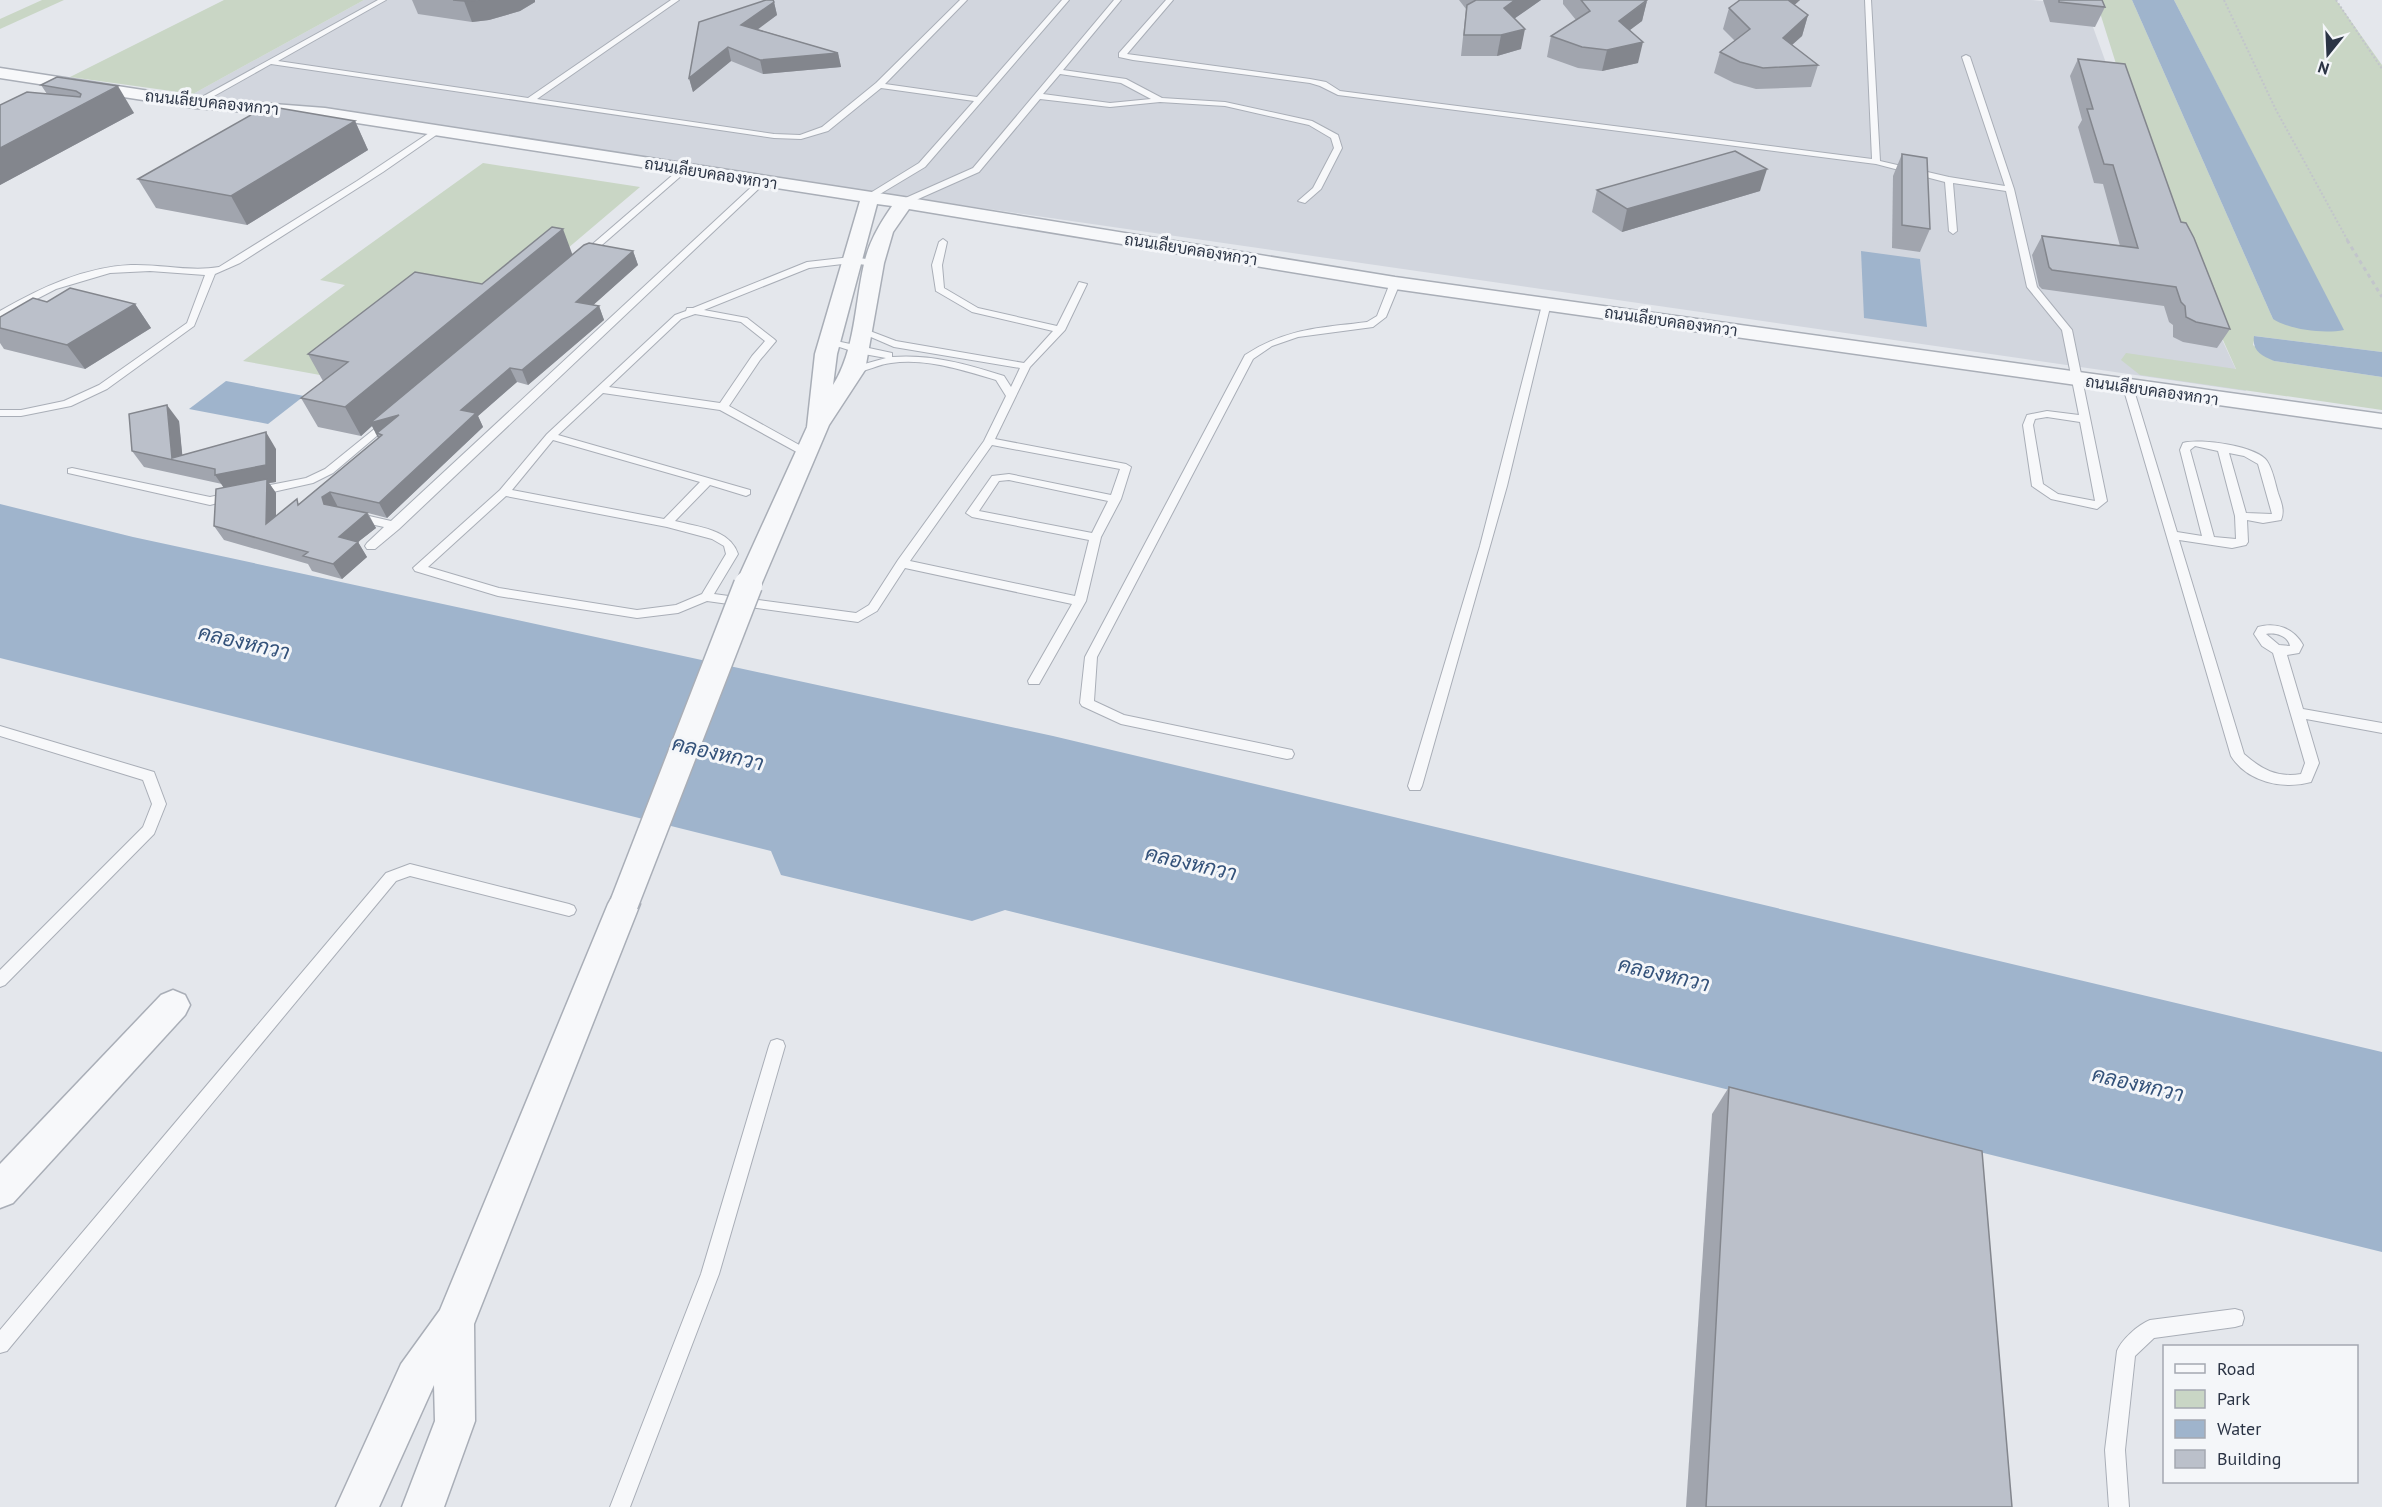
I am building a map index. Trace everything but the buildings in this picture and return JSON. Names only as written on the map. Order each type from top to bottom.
[{"type":"street","name":"ถนนเลียบคลองหกวา","points":[[0,73],[69,87],[195,103],[325,113],[904,202],[1395,282],[2382,421]]},
{"type":"street","points":[[818,427],[830,341],[870,197]]},
{"type":"street","points":[[357,1507],[415,1378],[454,1324],[624,904],[748,585],[818,427],[859,349],[874,263],[884,232],[904,202]]},
{"type":"street","points":[[0,1190],[173,1005]]},
{"type":"street","points":[[423,1507],[455,1421],[454,1324]]},
{"type":"lane","points":[[195,103],[383,0]]},
{"type":"lane","points":[[530,100],[676,0]]},
{"type":"lane","points":[[271,62],[774,136],[801,137],[825,129],[879,86],[964,0]]},
{"type":"lane","points":[[870,197],[922,165],[977,99],[1066,0]]},
{"type":"lane","points":[[904,202],[975,170],[1118,0]]},
{"type":"lane","points":[[1170,0],[1122,54],[1133,58],[1310,81],[1323,84],[1338,93],[1876,162],[1949,180],[2010,189]]},
{"type":"lane","points":[[1868,0],[1876,162]]},
{"type":"lane","points":[[1966,57],[2010,189],[2032,287],[2067,330],[2101,501],[2097,505],[2055,497],[2038,486],[2028,425],[2031,417],[2047,414],[2084,418]]},
{"type":"lane","points":[[1058,72],[1123,81],[1160,100]]},
{"type":"lane","points":[[879,86],[977,99]]},
{"type":"lane","points":[[1038,96],[1110,105],[1160,100],[1225,104],[1312,123],[1335,137],[1338,148],[1317,189],[1302,201]]},
{"type":"lane","points":[[0,315],[33,295],[113,268],[151,268],[190,274],[222,268],[338,198],[438,131]]},
{"type":"lane","points":[[573,266],[685,169]]},
{"type":"lane","points":[[1949,180],[1953,231]]},
{"type":"lane","points":[[371,546],[763,181]]},
{"type":"lane","points":[[943,242],[937,265],[939,289],[975,310],[1060,330]]},
{"type":"lane","points":[[874,263],[851,260],[807,265],[678,316],[551,436],[504,492],[419,568],[498,592],[637,614],[678,609],[706,597],[858,618],[873,609],[902,563],[988,441],[1026,366],[1060,330],[1082,284]]},
{"type":"lane","points":[[0,413],[21,413],[67,404],[103,387],[191,324],[212,270]]},
{"type":"lane","points":[[1287,754],[1121,719],[1087,703],[1091,657],[1249,357],[1269,344],[1296,334],[1370,325],[1381,317],[1395,282]]},
{"type":"lane","points":[[1415,786],[1477,577],[1531,375],[1546,303]]},
{"type":"lane","points":[[690,310],[744,320],[771,341],[756,358],[723,407]]},
{"type":"lane","points":[[830,341],[899,357],[961,366],[1000,378],[1011,396]]},
{"type":"lane","points":[[859,349],[894,344],[1026,366]]},
{"type":"lane","points":[[859,349],[876,360],[899,357]]},
{"type":"lane","points":[[2128,387],[2238,756],[2250,768],[2268,779],[2291,782],[2306,778],[2312,763],[2279,650]]},
{"type":"lane","points":[[599,389],[723,407],[808,453]]},
{"type":"lane","points":[[72,471],[210,501],[309,481],[329,471],[399,412]]},
{"type":"lane","points":[[551,436],[746,492]]},
{"type":"lane","points":[[988,441],[1126,467],[1115,499],[1095,537],[1080,601],[1034,681]]},
{"type":"lane","points":[[2209,542],[2185,450],[2187,445],[2195,443],[2222,447],[2247,453],[2263,463],[2278,510],[2277,517],[2263,519],[2241,516]]},
{"type":"lane","points":[[2173,535],[2209,542],[2232,544],[2242,542],[2241,516],[2222,447]]},
{"type":"lane","points":[[1095,537],[972,513],[996,478],[1009,477],[1115,499]]},
{"type":"lane","points":[[666,523],[707,482]]},
{"type":"lane","points":[[504,492],[666,523],[716,536],[729,544],[732,554],[706,597]]},
{"type":"lane","points":[[349,515],[394,526]]},
{"type":"lane","points":[[902,563],[1080,601]]},
{"type":"lane","points":[[2297,713],[2382,728]]},
{"type":"lane","points":[[0,731],[149,776],[159,804],[149,830],[0,980]]},
{"type":"lane","points":[[0,1344],[391,877],[410,870],[569,910]]},
{"type":"lane","points":[[620,1507],[710,1274],[777,1046]]},
{"type":"lane","points":[[2120,1507],[2115,1450],[2126,1351],[2150,1329],[2235,1318]]},
{"type":"path","points":[[2224,0],[2227,14],[2251,66],[2358,262],[2382,297]]},
{"type":"path","points":[[2336,0],[2367,43],[2382,69]]},
{"type":"shaded area","points":[[364,0],[2031,0],[2085,5],[2152,190],[2246,391],[193,94]]},
{"type":"green space","points":[[42,0],[64,0],[0,29],[0,19]]},
{"type":"green space","points":[[224,0],[364,0],[193,94],[70,77]]},
{"type":"green space","points":[[2096,0],[2132,0],[2273,319],[2343,330],[2174,0],[2336,0],[2382,65],[2382,352],[2255,336],[2253,345],[2274,361],[2382,377],[2382,410],[2140,375],[2121,360],[2126,353],[2236,369],[2178,240],[2139,137]]},
{"type":"green space","points":[[483,163],[640,187],[495,310],[331,377],[243,361],[345,285],[320,280]]},
{"type":"water","points":[[2132,0],[2174,0],[2344,330],[2327,332],[2307,330],[2288,326],[2273,319]]},
{"type":"water","points":[[1861,251],[1920,259],[1927,327],[1864,318]]},
{"type":"water","points":[[2254,336],[2382,352],[2382,377],[2274,361],[2258,352],[2254,345]]},
{"type":"water","points":[[226,381],[304,396],[268,424],[189,409]]},
{"type":"water","name":"คลองหกวา","points":[[0,504],[133,537],[1053,736],[2382,1052],[2382,1252],[1005,910],[972,921],[781,875],[771,851],[0,658]]}]
